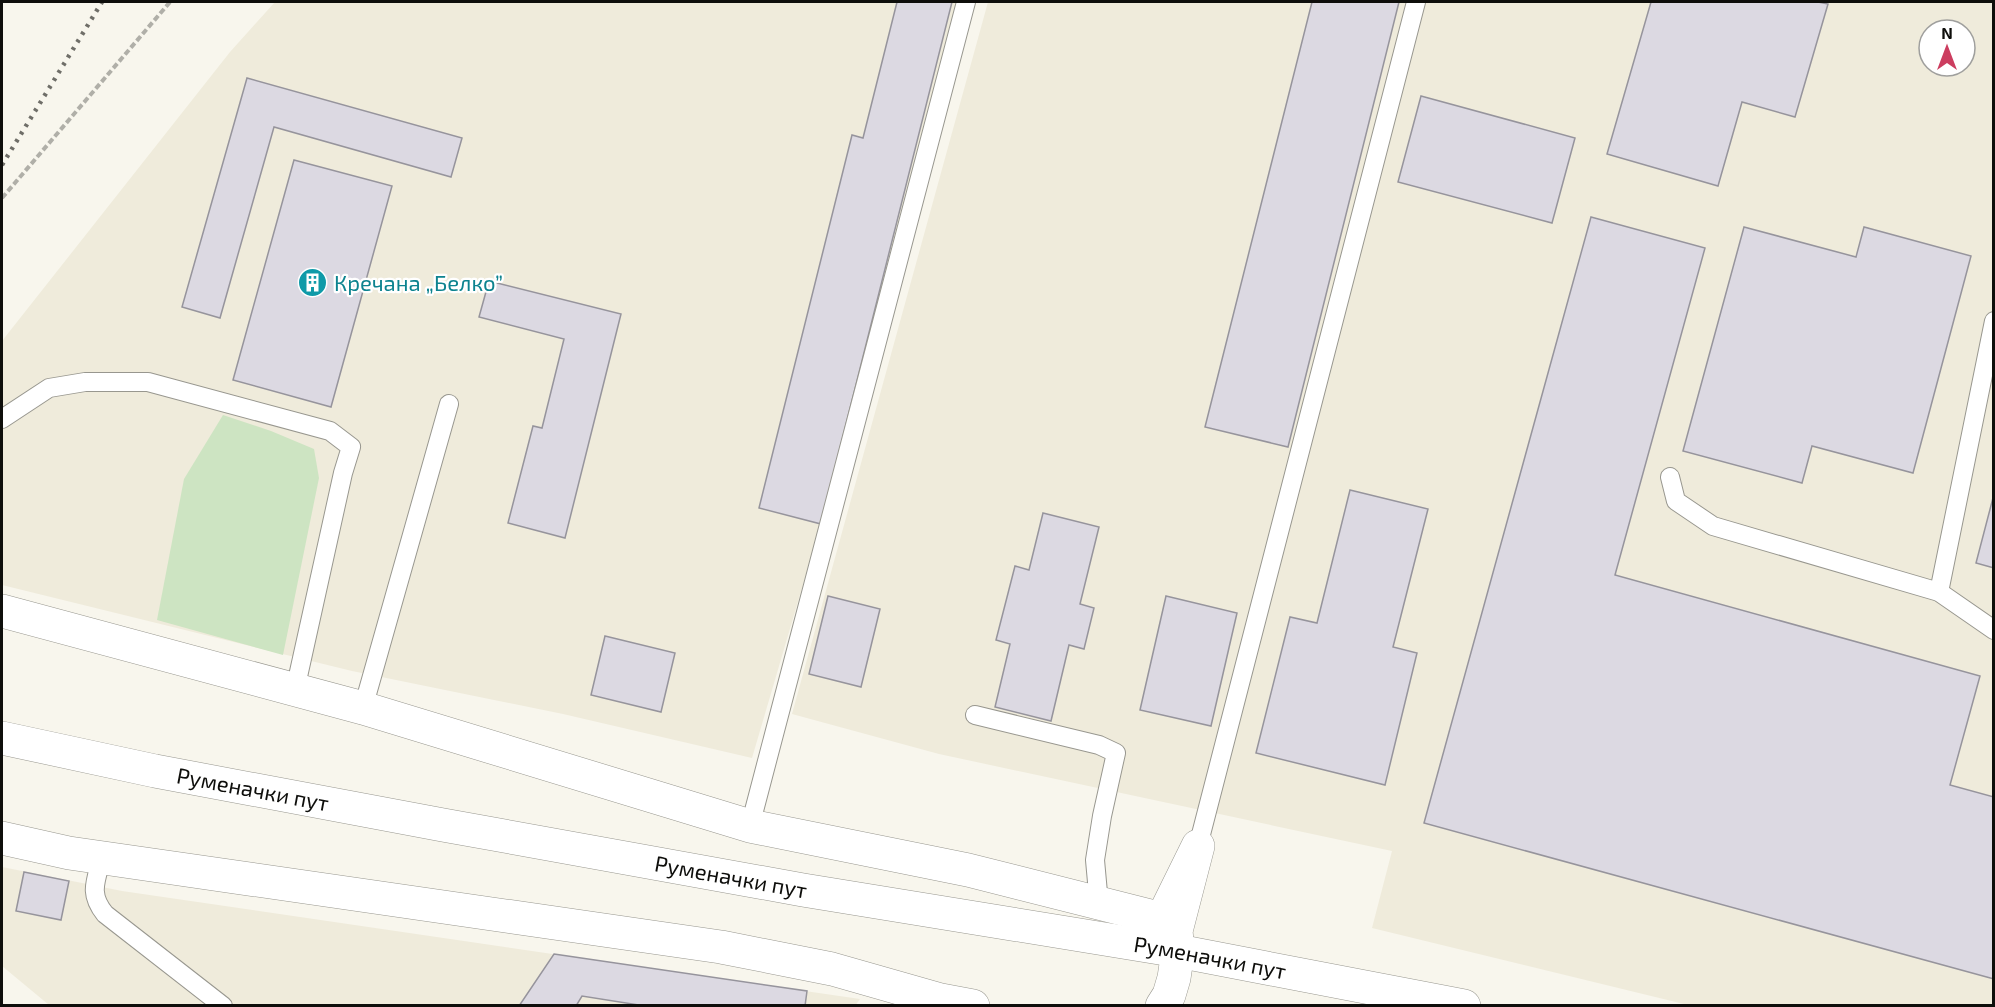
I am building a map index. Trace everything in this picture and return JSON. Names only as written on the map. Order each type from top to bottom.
[{"type":"street","points":[[2,611],[363,708],[750,826],[968,870],[1162,919],[1198,846]]},
{"type":"street","name":"Руменачки пут","points":[[2,738],[155,771],[443,825],[803,890],[1178,951],[1464,1005]]},
{"type":"street","points":[[2,838],[69,853],[721,947],[832,969],[939,1003],[973,1005]]},
{"type":"street","points":[[1162,1005],[1169,994],[1174,978],[1178,951],[1176,931],[1198,846]]},
{"type":"lane","points":[[750,826],[966,2]]},
{"type":"lane","points":[[1198,846],[1416,2]]},
{"type":"lane","points":[[1939,592],[1994,321]]},
{"type":"lane","points":[[2,419],[49,388],[85,381],[148,381],[330,431],[351,447],[343,473],[295,690]]},
{"type":"lane","points":[[363,708],[449,404]]},
{"type":"lane","points":[[1670,477],[1676,501],[1713,526],[1939,592],[1994,630]]},
{"type":"lane","points":[[975,715],[1099,745],[1116,753],[1103,806],[1095,860],[1099,904]]},
{"type":"lane","points":[[102,857],[94,890],[96,903],[105,914],[223,1005]]},
{"type":"path","points":[[2,198],[170,2]]},
{"type":"shaded area","points":[[275,2],[974,2],[752,758],[563,714],[352,671],[2,585],[2,341],[230,52]]},
{"type":"shaded area","points":[[988,2],[1993,2],[1993,1005],[1688,1005],[1372,928],[1392,851],[939,754],[792,714]]},
{"type":"shaded area","points":[[2,867],[122,891],[860,999],[855,1006],[49,1005],[2,966]]},
{"type":"green space","points":[[223,415],[271,431],[314,449],[319,478],[283,655],[157,620],[184,479]]},
{"type":"building","points":[[897,2],[952,2],[821,524],[759,508],[852,135],[863,138]]},
{"type":"building","points":[[1312,2],[1399,2],[1288,447],[1205,427]]},
{"type":"building","points":[[1651,2],[1818,2],[1828,4],[1795,117],[1742,102],[1718,186],[1607,154]]},
{"type":"building","points":[[247,78],[462,138],[451,177],[274,127],[220,318],[182,307]]},
{"type":"building","points":[[1421,96],[1575,138],[1552,223],[1398,182]]},
{"type":"building","name":"Кречана „Белко”","points":[[294,160],[392,186],[331,407],[233,380]]},
{"type":"building","points":[[1591,217],[1705,248],[1615,575],[1980,676],[1950,785],[1994,797],[1994,979],[1424,823]]},
{"type":"building","points":[[1744,227],[1856,257],[1864,227],[1971,256],[1913,473],[1812,446],[1802,483],[1683,451]]},
{"type":"building","points":[[489,281],[621,314],[565,538],[508,523],[533,426],[542,428],[564,339],[479,317]]},
{"type":"building","points":[[1350,490],[1428,509],[1393,647],[1417,653],[1385,785],[1256,753],[1290,617],[1317,623]]},
{"type":"building","points":[[1994,494],[1994,568],[1976,563]]},
{"type":"building","points":[[1043,513],[1099,527],[1080,604],[1094,608],[1084,649],[1069,645],[1051,721],[995,707],[1010,644],[996,640],[1015,566],[1029,570]]},
{"type":"building","points":[[828,596],[880,609],[861,687],[809,674]]},
{"type":"building","points":[[1166,596],[1237,613],[1211,726],[1140,710]]},
{"type":"building","points":[[605,636],[675,653],[661,712],[591,695]]},
{"type":"building","points":[[24,872],[69,881],[61,920],[16,911]]},
{"type":"building","points":[[554,954],[807,991],[805,1006],[645,1006],[582,996],[576,1006],[519,1006]]},
{"type":"railway","points":[[2,165],[102,2]]},
{"type":"place","name":"Кречана „Белко”","points":[[313,283]]}]
